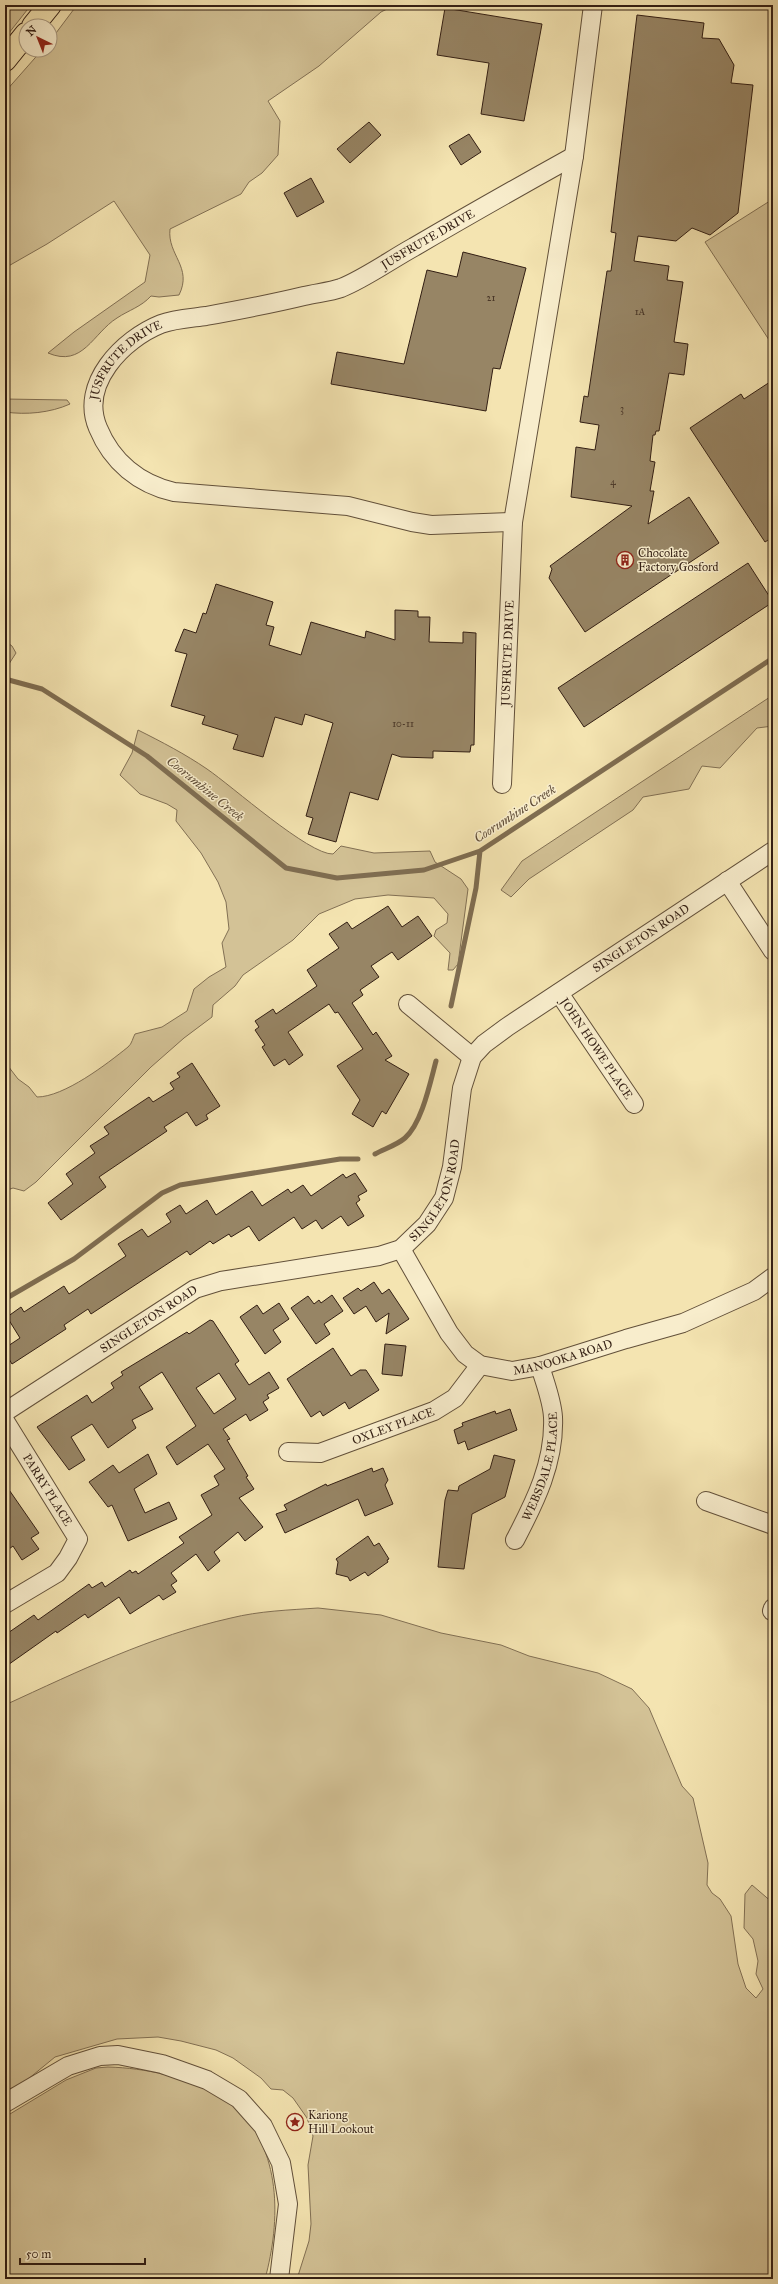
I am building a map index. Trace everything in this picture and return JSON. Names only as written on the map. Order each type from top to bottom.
[{"type":"highway","points":[[39,18],[50,5]]},
{"type":"highway","points":[[5,60],[18,44]]},
{"type":"street","name":"JUSFRUTE DRIVE","points":[[502,784],[513,522],[574,156],[594,5]]},
{"type":"street","name":"JUSFRUTE DRIVE","points":[[513,522],[431,525],[412,522],[348,506],[174,492],[156,488],[138,478],[125,468],[104,442],[97,426],[94,397],[98,381],[107,367],[120,352],[147,331],[163,323],[256,307],[341,288],[574,156]]},
{"type":"street","name":"SINGLETON ROAD","points":[[5,1412],[195,1289],[221,1281],[379,1256],[401,1249],[427,1224],[444,1198],[452,1167],[462,1088],[472,1057],[484,1044],[507,1027],[773,851]]},
{"type":"street","points":[[727,882],[773,951]]},
{"type":"street","name":"JOHN HOWE PLACE","points":[[559,993],[634,1104]]},
{"type":"street","points":[[408,1004],[472,1057]]},
{"type":"street","name":"MANOOKA ROAD","points":[[401,1249],[449,1333],[465,1354],[480,1365],[512,1371],[540,1366],[683,1323],[754,1291],[773,1277]]},
{"type":"street","name":"OXLEY PLACE","points":[[288,1452],[320,1453],[434,1410],[455,1398],[480,1365]]},
{"type":"street","name":"WEBSDALE PLACE","points":[[515,1540],[532,1508],[544,1478],[551,1445],[553,1417],[549,1396],[540,1366]]},
{"type":"street","name":"PARRY PLACE","points":[[5,1421],[78,1539],[68,1558],[57,1573],[5,1604]]},
{"type":"street","points":[[706,1501],[773,1525]]},
{"type":"street","points":[[5,2103],[68,2066],[100,2056],[118,2055],[162,2064],[207,2080],[239,2099],[263,2126],[281,2163],[288,2204],[279,2279]]},
{"type":"shaded area","points":[[13,5],[31,5],[21,18],[18,18],[18,22],[5,38],[5,14]]},
{"type":"shaded area","points":[[77,5],[395,5],[381,12],[319,66],[268,101],[280,121],[278,155],[262,173],[249,182],[241,194],[170,229],[172,246],[182,269],[183,285],[179,295],[159,297],[151,296],[139,306],[109,324],[87,347],[70,356],[60,356],[48,353],[74,332],[145,282],[150,255],[114,201],[47,244],[5,268],[5,92],[35,58],[58,58],[58,30]]},
{"type":"shaded area","points":[[773,199],[773,346],[705,242]]},
{"type":"shaded area","points":[[5,399],[67,400],[70,404],[46,411],[13,413],[5,412]]},
{"type":"shaded area","points":[[5,641],[12,646],[16,653],[7,667],[5,667]]},
{"type":"shaded area","points":[[773,695],[773,726],[757,728],[720,768],[702,766],[689,789],[643,797],[633,810],[529,879],[511,897],[501,890],[522,861]]},
{"type":"shaded area","points":[[138,730],[173,748],[207,769],[289,832],[307,844],[322,851],[333,854],[341,846],[374,853],[430,851],[435,862],[461,879],[468,889],[458,964],[453,970],[448,970],[450,953],[434,936],[436,930],[447,923],[448,914],[434,898],[388,895],[355,899],[319,914],[293,940],[243,975],[235,986],[213,1005],[212,1017],[184,1038],[151,1067],[36,1182],[24,1191],[13,1188],[5,1191],[5,1062],[18,1079],[29,1087],[37,1097],[48,1096],[60,1092],[85,1078],[119,1054],[129,1046],[135,1034],[162,1027],[187,1011],[194,989],[209,977],[226,967],[222,943],[229,929],[226,902],[218,882],[201,853],[176,821],[177,810],[167,804],[140,794],[120,775],[132,753]]},
{"type":"shaded area","points":[[318,1608],[381,1615],[441,1633],[501,1645],[529,1656],[598,1673],[632,1689],[649,1708],[682,1786],[693,1798],[708,1863],[707,1885],[712,1893],[720,1899],[731,1916],[738,1964],[746,1988],[756,1998],[763,1989],[756,1974],[758,1961],[753,1939],[744,1928],[745,1894],[752,1885],[773,1903],[773,2279],[297,2279],[309,2241],[311,2224],[308,2165],[313,2136],[307,2118],[293,2098],[283,2090],[271,2089],[261,2078],[233,2058],[216,2050],[158,2037],[117,2039],[55,2057],[22,2084],[5,2091],[5,1705],[144,1644],[172,1634],[252,1614]]},
{"type":"shaded area","points":[[108,2067],[137,2069],[179,2078],[193,2083],[234,2104],[250,2122],[261,2142],[269,2164],[274,2187],[274,2233],[265,2279],[5,2279],[5,2117],[66,2080],[96,2068]]},
{"type":"building","points":[[445,8],[542,24],[524,121],[481,114],[489,63],[437,55]]},
{"type":"building","points":[[637,15],[704,23],[702,38],[719,39],[734,65],[731,83],[753,85],[738,213],[710,235],[692,228],[676,241],[638,236],[634,261],[669,266],[667,280],[683,282],[674,342],[688,344],[684,375],[669,373],[659,431],[656,431],[655,435],[653,435],[650,461],[655,462],[650,491],[654,491],[648,524],[689,497],[719,543],[585,632],[549,578],[552,569],[550,566],[632,506],[571,497],[576,447],[595,450],[599,425],[580,422],[584,396],[588,397],[607,271],[611,271],[616,233],[611,232]]},
{"type":"building","points":[[369,122],[381,135],[350,163],[337,149]]},
{"type":"building","points":[[469,134],[481,152],[461,165],[449,146]]},
{"type":"building","points":[[311,178],[324,202],[297,217],[284,193]]},
{"type":"building","points":[[463,252],[526,268],[500,369],[493,368],[486,411],[331,384],[337,352],[404,364],[427,270],[457,277]]},
{"type":"building","points":[[773,380],[773,537],[765,542],[690,428],[741,394],[744,399]]},
{"type":"building","points":[[748,563],[773,602],[584,727],[558,688]]},
{"type":"building","points":[[216,584],[273,602],[266,625],[274,627],[269,645],[301,655],[311,622],[365,638],[366,631],[395,640],[395,610],[418,611],[418,617],[430,617],[429,642],[463,643],[463,632],[476,633],[474,745],[471,745],[470,752],[433,751],[433,758],[401,757],[392,754],[378,800],[350,792],[336,842],[308,834],[313,818],[306,816],[333,723],[305,714],[302,725],[275,717],[263,757],[233,749],[238,735],[202,724],[205,716],[171,706],[187,654],[175,651],[184,629],[196,633],[203,613],[206,614]]},
{"type":"building","points":[[388,906],[402,927],[418,916],[432,936],[398,960],[392,952],[371,966],[379,977],[360,990],[363,995],[352,1003],[373,1035],[376,1032],[392,1056],[385,1060],[409,1074],[386,1114],[382,1111],[373,1127],[352,1114],[360,1100],[337,1066],[363,1049],[338,1012],[335,1013],[329,1004],[288,1032],[303,1055],[289,1065],[285,1059],[274,1066],[262,1047],[265,1045],[255,1030],[259,1027],[255,1021],[273,1009],[276,1014],[317,986],[307,970],[339,948],[329,934],[347,922],[352,929]]},
{"type":"building","points":[[192,1063],[220,1106],[206,1115],[208,1119],[196,1126],[187,1112],[164,1127],[167,1131],[99,1177],[106,1187],[61,1220],[48,1203],[73,1184],[66,1174],[95,1153],[90,1146],[109,1134],[104,1127],[149,1097],[153,1102],[174,1089],[170,1083],[180,1077],[177,1073]]},
{"type":"building","points":[[355,1173],[367,1191],[358,1196],[360,1200],[356,1203],[364,1216],[348,1226],[341,1216],[322,1229],[316,1220],[302,1229],[294,1217],[259,1241],[249,1226],[231,1237],[229,1234],[213,1244],[210,1241],[190,1255],[187,1251],[91,1314],[88,1309],[64,1325],[66,1329],[12,1364],[5,1353],[5,1348],[20,1338],[7,1317],[21,1307],[24,1312],[64,1286],[69,1294],[126,1256],[118,1244],[142,1229],[148,1237],[171,1222],[166,1214],[180,1205],[186,1214],[207,1200],[216,1215],[252,1191],[262,1206],[288,1189],[291,1193],[303,1185],[311,1196],[343,1174],[346,1178]]},
{"type":"building","points":[[374,1282],[382,1294],[389,1289],[409,1319],[386,1334],[389,1313],[376,1322],[366,1306],[354,1314],[343,1298],[358,1288],[361,1291]]},
{"type":"building","points":[[332,1295],[343,1311],[324,1324],[330,1334],[316,1344],[291,1308],[308,1296],[314,1304],[319,1300],[321,1303]]},
{"type":"building","points":[[279,1303],[289,1319],[273,1330],[281,1342],[265,1354],[240,1317],[257,1305],[263,1314]]},
{"type":"building","points":[[210,1320],[213,1321],[239,1361],[235,1364],[249,1385],[269,1372],[279,1388],[267,1395],[269,1398],[263,1402],[268,1410],[250,1421],[246,1414],[223,1429],[230,1439],[227,1440],[248,1476],[246,1477],[254,1489],[239,1498],[263,1527],[245,1541],[238,1532],[214,1552],[220,1561],[208,1571],[196,1554],[171,1573],[177,1581],[171,1585],[176,1592],[163,1600],[159,1595],[130,1614],[119,1597],[88,1618],[85,1614],[57,1633],[56,1631],[5,1667],[5,1635],[34,1615],[38,1620],[89,1584],[92,1588],[102,1582],[105,1587],[130,1570],[132,1573],[136,1571],[138,1574],[184,1543],[179,1537],[212,1515],[201,1495],[219,1485],[214,1476],[225,1469],[208,1444],[177,1465],[166,1447],[196,1426],[162,1372],[139,1387],[153,1409],[132,1420],[136,1428],[108,1448],[92,1424],[71,1437],[85,1460],[69,1470],[37,1427],[87,1395],[92,1403],[114,1388],[111,1383],[123,1375],[121,1372],[187,1332],[189,1334]],"holes":[[[219,1373],[236,1399],[214,1414],[196,1388]]]},
{"type":"building","points":[[385,1344],[406,1346],[402,1376],[382,1374]]},
{"type":"building","points":[[333,1348],[351,1376],[360,1370],[366,1370],[379,1390],[349,1409],[345,1402],[323,1416],[320,1411],[311,1417],[287,1379]]},
{"type":"building","points":[[510,1409],[517,1430],[468,1450],[465,1441],[458,1444],[454,1430],[463,1426],[462,1423],[495,1411],[496,1414]]},
{"type":"building","points":[[148,1454],[157,1474],[134,1489],[145,1513],[169,1502],[177,1519],[128,1541],[112,1505],[108,1507],[89,1482],[113,1465],[119,1473]]},
{"type":"building","points":[[494,1455],[515,1460],[505,1497],[472,1514],[464,1569],[438,1567],[445,1500],[448,1490],[458,1491],[459,1486],[490,1469]]},
{"type":"building","points":[[372,1468],[373,1472],[383,1468],[388,1480],[385,1485],[393,1504],[365,1516],[358,1499],[285,1533],[276,1514],[287,1510],[284,1505],[326,1484],[327,1486]]},
{"type":"building","points":[[5,1484],[39,1533],[31,1538],[39,1549],[22,1560],[13,1546],[5,1552]]},
{"type":"building","points":[[368,1536],[374,1546],[379,1543],[389,1559],[387,1560],[388,1562],[368,1576],[365,1572],[350,1581],[348,1577],[336,1574],[338,1562],[336,1559]]},
{"type":"waterway","name":"Coorumbine Creek","points":[[5,679],[42,689],[147,756],[286,868],[337,878],[424,870],[480,851],[773,658]]},
{"type":"waterway","points":[[451,1006],[476,888],[480,851]]},
{"type":"waterway","points":[[375,1154],[402,1140],[411,1131],[425,1102],[436,1061]]},
{"type":"waterway","points":[[5,1299],[74,1259],[162,1193],[180,1185],[340,1159],[358,1159]]},
{"type":"place","name":"Chocolate Factory Gosford","points":[[625,560]]},
{"type":"place","name":"Kariong Hill Lookout","points":[[295,2122]]}]
